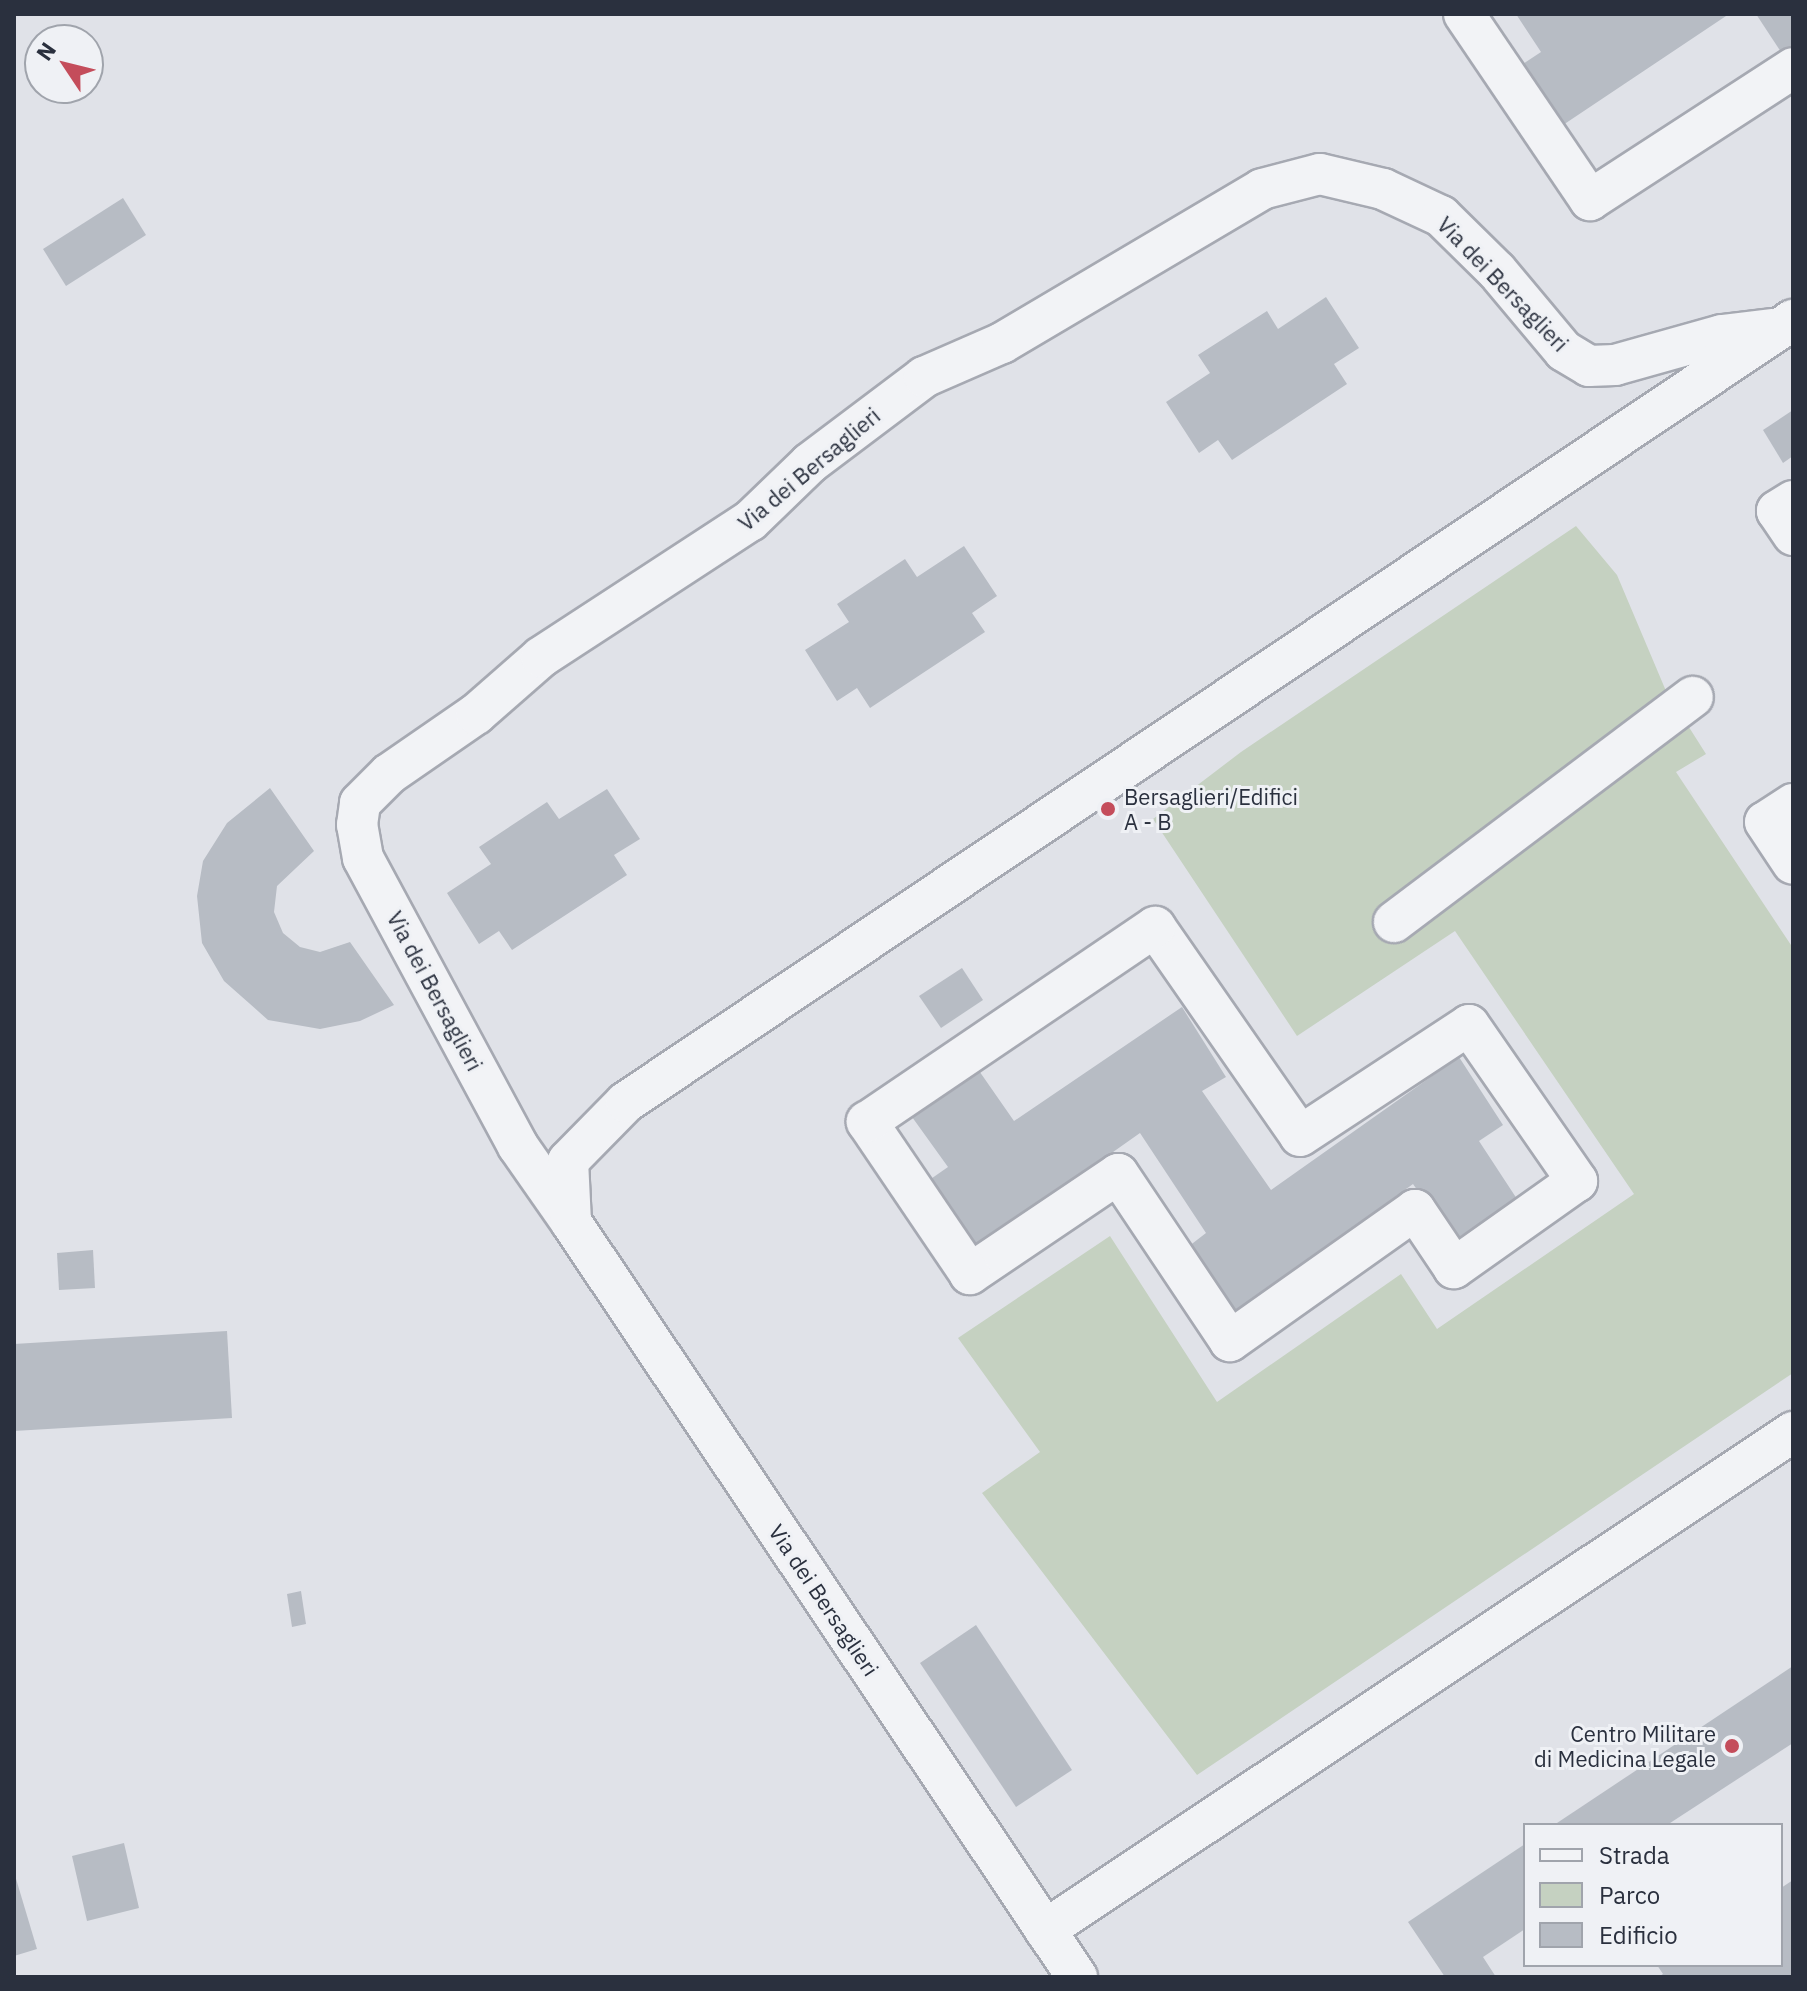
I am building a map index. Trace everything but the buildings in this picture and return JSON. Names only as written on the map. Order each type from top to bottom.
[{"type":"street","points":[[1464,14],[1590,200],[1793,68]]},
{"type":"street","name":"Via dei Bersaglieri","points":[[1077,1977],[518,1146],[370,872],[357,825],[360,803],[389,774],[476,714],[541,657],[750,521],[810,463],[924,377],[1002,343],[1262,189],[1320,174],[1383,189],[1441,216],[1497,271],[1564,351],[1589,366],[1615,365],[1722,335],[1787,324]]},
{"type":"street","name":"Via dei Bersaglieri","points":[[571,1222],[568,1161],[626,1102],[1787,324]]},
{"type":"street","points":[[1793,501],[1777,511],[1793,535]]},
{"type":"street","points":[[1394,922],[1693,697]]},
{"type":"street","points":[[1793,804],[1765,822],[1793,864]]},
{"type":"street","points":[[1155,927],[1300,1136],[1469,1025],[1577,1181],[1454,1268],[1415,1210],[1230,1341],[1118,1174],[970,1274],[867,1122],[1155,927]]},
{"type":"street","points":[[1045,1930],[1793,1432]]},
{"type":"green space","points":[[1576,526],[1617,575],[1666,691],[1706,754],[1676,772],[1793,948],[1793,1373],[1197,1775],[982,1493],[1040,1452],[958,1338],[1110,1236],[1217,1402],[1401,1274],[1437,1329],[1634,1194],[1455,931],[1297,1036],[1153,819],[1241,752]]},
{"type":"place","name":"Bersaglieri/Edifici A - B","points":[[1108,809]]},
{"type":"place","name":"Centro Militare di Medicina Legale","points":[[1732,1746]]}]
